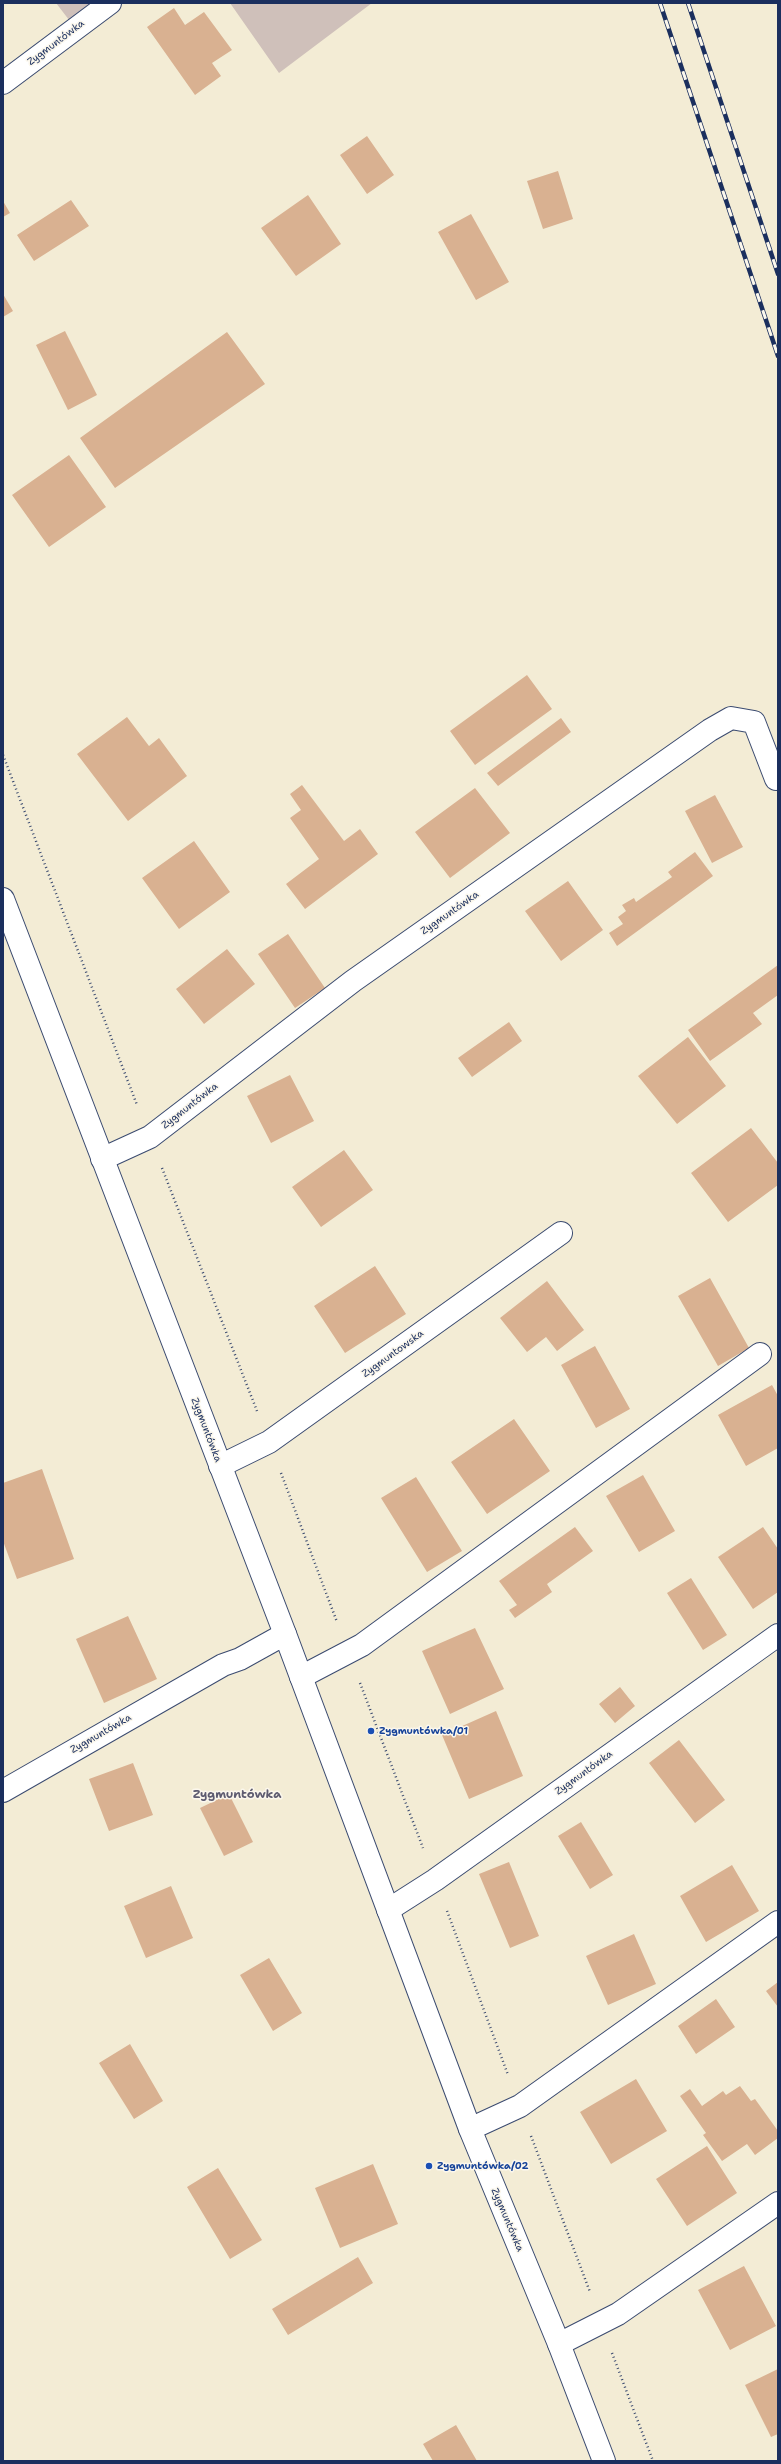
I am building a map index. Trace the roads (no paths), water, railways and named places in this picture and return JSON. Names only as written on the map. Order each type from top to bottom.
[{"type":"street","name":"Zygmuntówka","points":[[3,82],[110,3]]},
{"type":"street","name":"Zygmuntówka","points":[[102,1158],[150,1137],[353,981],[710,730],[731,718],[754,722],[762,738],[776,779]]},
{"type":"street","name":"Zygmuntówka","points":[[3,899],[285,1634],[470,2129],[559,2344],[604,2461]]},
{"type":"street","name":"Zygmuntowska","points":[[220,1466],[269,1442],[561,1233]]},
{"type":"street","points":[[301,1677],[349,1653],[760,1354]]},
{"type":"street","name":"Zygmuntówka","points":[[3,1791],[223,1665],[240,1659],[285,1634]]},
{"type":"street","name":"Zygmuntówka","points":[[388,1910],[435,1880],[778,1635]]},
{"type":"street","points":[[470,2129],[520,2106],[778,1922]]},
{"type":"street","points":[[559,2344],[601,2324],[618,2314],[778,2204]]},
{"type":"railway","points":[[660,3],[778,356]]},
{"type":"railway","points":[[688,3],[778,274]]},
{"type":"place","name":"Zygmuntówka/01","points":[[371,1731]]},
{"type":"place","name":"Zygmuntówka/02","points":[[429,2166]]},
{"type":"district","name":"Zygmuntówka","points":[[237,1795]]}]
